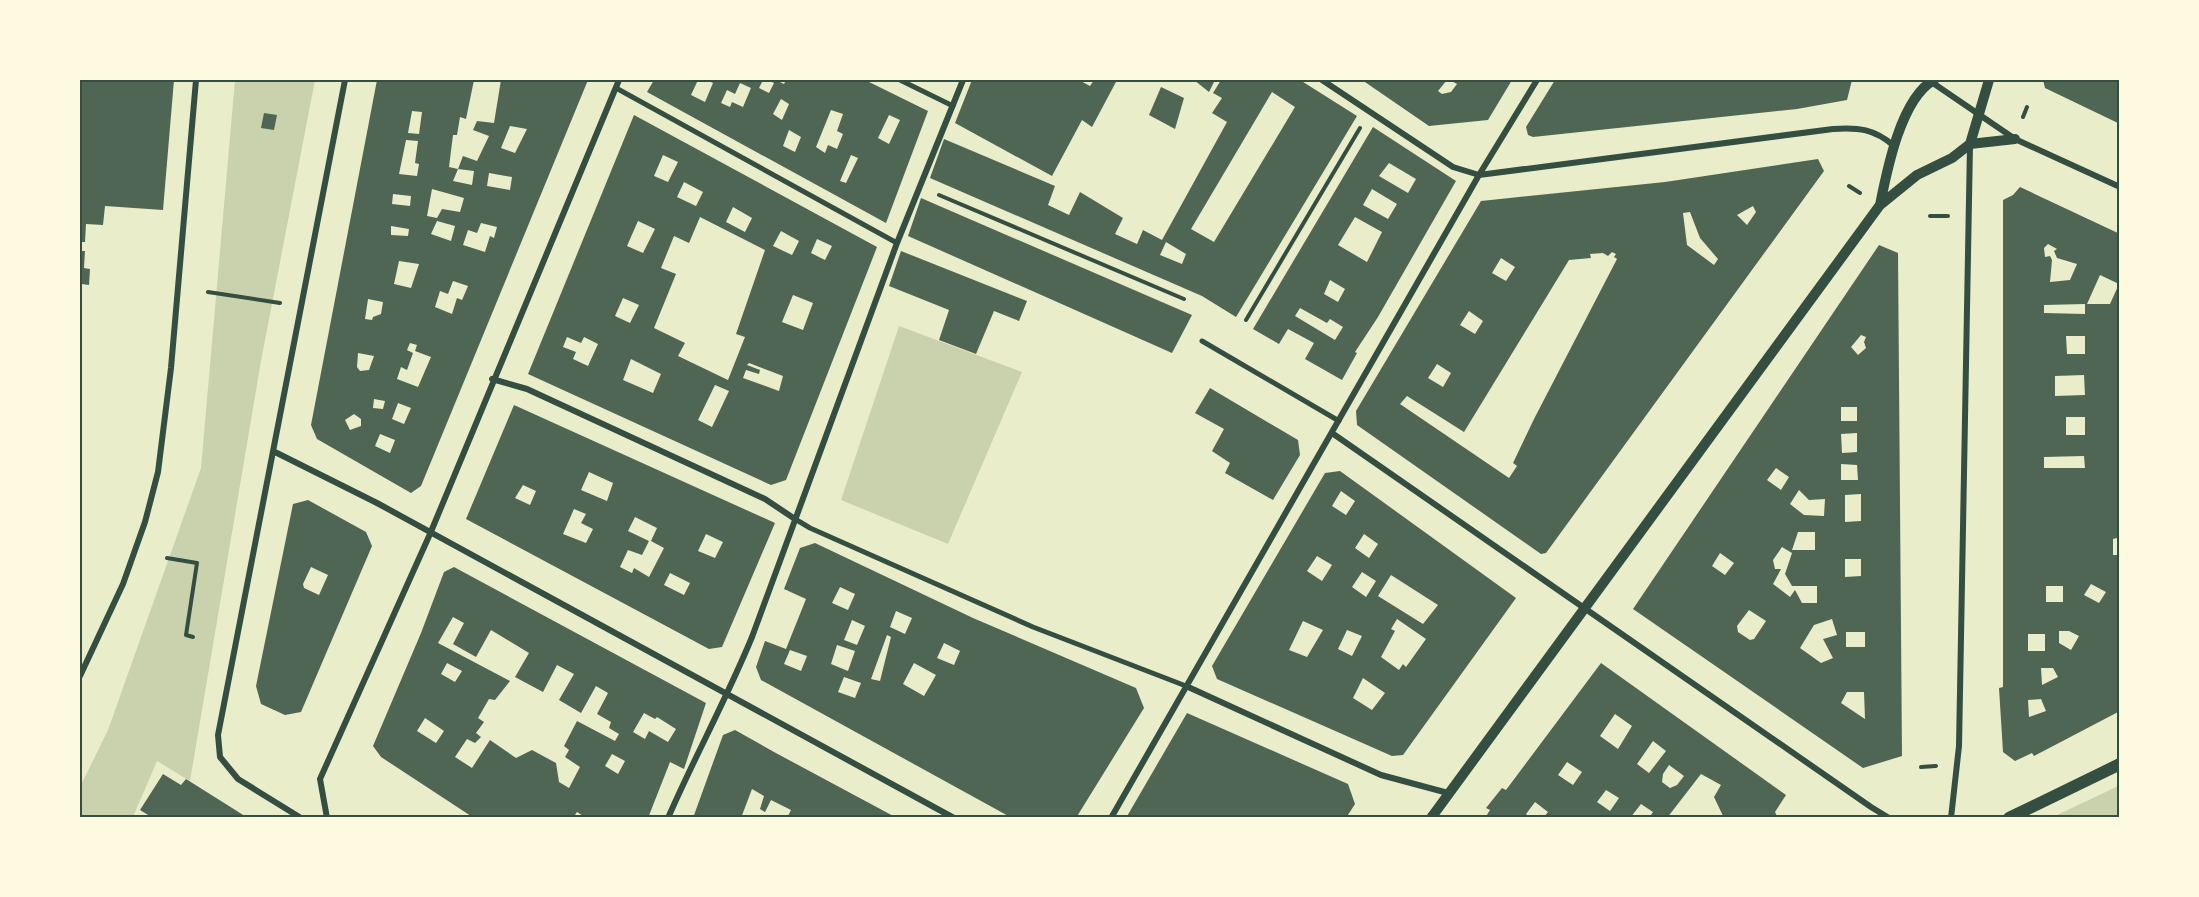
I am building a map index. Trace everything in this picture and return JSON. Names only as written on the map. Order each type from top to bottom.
[{"type":"main road","points":[[2008,818],[2120,764]]},
{"type":"street","points":[[80,676],[123,584],[145,522],[158,472],[171,368],[196,80]]},
{"type":"street","points":[[301,818],[238,779],[220,757],[218,735],[345,80]]},
{"type":"street","points":[[327,818],[320,779],[430,534],[492,379],[619,80]]},
{"type":"street","points":[[900,80],[953,106]]},
{"type":"street","points":[[668,818],[709,727],[728,695],[787,548],[795,519],[897,243],[963,80]]},
{"type":"street","points":[[1322,80],[1453,167],[1479,176],[1833,129],[1867,129],[1881,134],[1895,147]]},
{"type":"street","points":[[1111,818],[1479,176],[1537,80]]},
{"type":"street","points":[[1880,205],[1895,147],[1909,110],[1917,95],[1931,80],[2015,139],[2120,187]]},
{"type":"street","points":[[1951,818],[1959,746],[1970,144],[1989,80]]},
{"type":"street","points":[[616,88],[897,243]]},
{"type":"street","points":[[1431,818],[1880,205],[1917,175],[1952,158],[1970,144],[2015,139]]},
{"type":"street","points":[[1202,341],[1339,421]]},
{"type":"street","points":[[492,379],[527,389],[765,499],[810,528],[1033,627],[1186,686],[1381,775],[1448,793]]},
{"type":"street","points":[[1332,433],[1583,610],[1889,818]]},
{"type":"street","points":[[273,451],[377,504],[954,818]]},
{"type":"path","points":[[1246,320],[1369,112]]},
{"type":"path","points":[[933,192],[1184,299]]},
{"type":"path","points":[[208,292],[301,306]]},
{"type":"path","points":[[167,558],[197,563],[186,635],[193,638]]},
{"type":"green space","points":[[235,80],[315,80],[261,361],[190,781],[157,761],[133,817],[80,817],[80,787],[108,730],[201,468]]},
{"type":"green space","points":[[899,326],[1022,372],[948,544],[841,500]]},
{"type":"green space","points":[[2119,785],[2119,817],[2053,817],[2114,788]]},
{"type":"building","points":[[80,80],[174,80],[163,210],[105,206],[103,225],[86,224],[85,242],[82,242],[81,249]]},
{"type":"building","points":[[377,80],[474,80],[466,119],[460,117],[457,135],[453,135],[449,167],[458,169],[463,156],[477,161],[489,136],[473,130],[477,121],[494,123],[501,80],[588,80],[421,486],[411,493],[317,439],[311,425]],"holes":[[[412,111],[422,112],[419,134],[408,133]],[[510,126],[527,129],[515,153],[501,148]],[[406,140],[418,141],[415,163],[419,164],[417,176],[399,174]],[[458,169],[474,171],[472,185],[453,181]],[[489,173],[512,177],[510,190],[487,186]],[[432,189],[464,198],[460,212],[442,209],[437,218],[427,216]],[[393,194],[411,196],[410,206],[392,204]],[[437,221],[455,226],[451,241],[431,234]],[[481,223],[497,227],[494,238],[490,236],[485,252],[463,245],[468,230],[477,233]],[[391,226],[409,229],[408,236],[391,235]],[[399,261],[419,264],[411,288],[394,284]],[[453,281],[468,286],[462,300],[457,298],[452,314],[435,307],[440,291],[448,294]],[[368,299],[383,302],[381,314],[373,317],[372,320],[365,319]],[[410,343],[417,345],[415,351],[431,357],[418,387],[397,379],[401,367],[407,370],[413,353],[407,350]],[[358,353],[374,356],[369,370],[360,371],[357,367]],[[374,399],[385,401],[383,409],[373,408]],[[398,403],[411,408],[404,424],[392,419]],[[354,414],[361,419],[361,426],[350,430],[345,420]],[[380,434],[395,440],[390,453],[375,446]]]},
{"type":"building","points":[[654,80],[698,80],[691,95],[705,102],[713,83],[707,80],[763,80],[759,88],[769,93],[774,83],[768,80],[776,80],[784,84],[786,80],[865,80],[928,111],[886,223],[647,92]],"holes":[[[740,83],[751,88],[743,107],[732,102],[730,107],[721,103],[727,90],[735,94]],[[781,99],[789,104],[782,120],[773,114]],[[831,110],[843,114],[837,131],[843,134],[837,149],[828,145],[825,153],[816,147]],[[889,115],[900,120],[889,144],[878,138]],[[789,130],[801,137],[795,152],[783,146]],[[851,155],[858,158],[846,183],[840,181]]]},
{"type":"building","points":[[972,80],[1079,80],[1090,86],[1094,80],[1117,80],[1092,127],[1082,120],[1052,176],[955,123]]},
{"type":"building","points":[[1194,80],[1215,80],[1209,92]]},
{"type":"building","points":[[1221,80],[1300,80],[1357,116],[1236,317],[1202,296],[930,178],[944,139],[1055,186],[1048,205],[1069,215],[1080,192],[1123,218],[1115,234],[1137,244],[1143,230],[1162,240],[1227,122],[1212,113],[1222,98],[1213,93]],"holes":[[[1272,92],[1295,107],[1214,242],[1191,229]],[[1166,242],[1186,254],[1182,264],[1160,255]]]},
{"type":"building","points":[[1362,80],[1447,80],[1438,91],[1442,94],[1451,92],[1457,84],[1450,80],[1512,80],[1488,120],[1429,126]]},
{"type":"building","points":[[1555,80],[1852,80],[1847,100],[1797,109],[1533,137],[1528,135],[1526,127]]},
{"type":"building","points":[[2043,80],[2120,80],[2120,124],[2045,88]]},
{"type":"building","points":[[1161,87],[1184,98],[1175,129],[1149,115]]},
{"type":"building","points":[[264,113],[277,115],[274,130],[261,128]]},
{"type":"building","points":[[634,115],[877,247],[786,480],[771,485],[528,374]],"holes":[[[663,155],[678,162],[668,182],[654,176]],[[684,182],[703,192],[696,206],[677,197]],[[733,207],[752,218],[745,232],[726,222]],[[700,217],[765,250],[736,334],[745,337],[728,380],[678,356],[685,343],[654,328],[676,274],[661,268],[674,236],[689,243]],[[638,221],[655,229],[643,253],[627,246]],[[781,231],[799,241],[792,255],[773,246]],[[817,239],[832,246],[825,260],[811,253]],[[793,295],[813,303],[803,330],[782,322]],[[623,298],[639,305],[630,323],[615,316]],[[567,337],[581,343],[584,337],[598,344],[588,366],[573,359],[576,352],[563,347]],[[631,359],[661,374],[653,393],[623,380]],[[749,363],[783,376],[779,391],[743,378],[746,370],[759,374],[760,370],[747,365]],[[715,385],[729,391],[712,427],[698,420]]]},
{"type":"building","points":[[1373,127],[1456,181],[1378,317],[1355,352],[1357,353],[1342,380],[1305,359],[1314,343],[1288,329],[1279,344],[1253,329]],"holes":[[[1389,163],[1416,179],[1408,193],[1379,176]],[[1372,189],[1397,204],[1388,219],[1363,205]],[[1355,217],[1382,232],[1367,262],[1338,245]],[[1330,280],[1345,289],[1338,302],[1324,294]],[[1300,308],[1327,323],[1330,319],[1343,327],[1335,340],[1295,316]]]},
{"type":"building","points":[[1818,159],[1824,171],[1546,553],[1541,554],[1357,425],[1356,411],[1481,201],[1665,182]],"holes":[[[1753,206],[1756,212],[1747,225],[1737,215]],[[1690,212],[1700,238],[1718,259],[1714,265],[1687,245],[1683,213]],[[1612,252],[1616,254],[1614,257],[1617,259],[1534,419],[1513,463],[1517,466],[1509,478],[1400,404],[1407,396],[1464,432],[1569,260],[1591,258],[1590,254],[1603,253],[1608,256]],[[1501,258],[1515,267],[1506,281],[1492,273]],[[1469,311],[1483,321],[1475,334],[1460,325]],[[1437,364],[1451,373],[1443,387],[1428,378]]]},
{"type":"building","points":[[2020,187],[2120,234],[2120,521],[2117,521],[2117,538],[2113,539],[2113,555],[2117,555],[2118,571],[2120,569],[2120,711],[2034,756],[2032,753],[2015,761],[2003,752],[1999,688],[2003,687],[2003,200],[2013,195]],"holes":[[[2048,244],[2057,249],[2054,251],[2057,258],[2077,264],[2070,280],[2050,282],[2052,260],[2050,256],[2045,257],[2044,248]],[[2100,275],[2119,284],[2110,304],[2087,304]],[[2085,304],[2085,314],[2044,313],[2044,305]],[[2066,336],[2085,336],[2085,354],[2067,354]],[[2084,375],[2085,395],[2055,396],[2055,376]],[[2066,417],[2085,417],[2085,435],[2066,435]],[[2084,456],[2085,468],[2044,468],[2044,457]],[[2091,584],[2106,592],[2099,603],[2084,595]],[[2046,586],[2063,586],[2063,602],[2046,602]],[[2059,631],[2069,631],[2079,636],[2071,650],[2059,643]],[[2028,634],[2045,634],[2045,651],[2028,651]],[[2041,668],[2053,668],[2058,677],[2042,685]],[[2041,699],[2046,711],[2029,717],[2028,700]]]},
{"type":"building","points":[[921,198],[1192,315],[1172,353],[908,236]]},
{"type":"building","points":[[1879,245],[1898,253],[1902,756],[1863,768],[1633,609]],"holes":[[[1861,335],[1866,337],[1864,342],[1866,348],[1858,355],[1851,347]],[[1841,407],[1857,407],[1857,421],[1841,421]],[[1857,433],[1857,452],[1842,453],[1841,434]],[[1841,464],[1857,465],[1858,480],[1841,480]],[[1776,468],[1789,477],[1781,490],[1767,480]],[[1799,490],[1809,500],[1825,499],[1824,516],[1804,515],[1790,504]],[[1861,494],[1861,521],[1845,522],[1845,495]],[[1798,532],[1815,532],[1815,550],[1792,550]],[[1782,547],[1792,553],[1785,574],[1792,586],[1817,586],[1817,603],[1802,603],[1795,590],[1790,597],[1773,584],[1781,569],[1775,569],[1773,560]],[[1720,553],[1734,563],[1725,575],[1712,566]],[[1845,559],[1861,559],[1861,576],[1845,577]],[[1749,610],[1766,621],[1754,639],[1750,640],[1738,632],[1737,626]],[[1832,619],[1837,635],[1823,639],[1833,658],[1821,663],[1800,648],[1814,625]],[[1846,632],[1865,632],[1865,647],[1846,647]],[[1847,692],[1864,692],[1865,719],[1841,703]]]},
{"type":"building","points":[[80,251],[85,251],[84,268],[90,269],[89,285],[82,284],[81,300]]},
{"type":"building","points":[[901,251],[1027,301],[1019,321],[994,311],[976,354],[939,340],[949,310],[889,286]]},
{"type":"building","points":[[1210,388],[1298,440],[1300,455],[1273,500],[1225,473],[1230,463],[1212,451],[1224,429],[1195,413]]},
{"type":"building","points":[[514,405],[775,523],[722,647],[709,649],[466,519]],"holes":[[[589,472],[613,483],[607,501],[581,490]],[[523,485],[536,491],[530,505],[515,498]],[[574,509],[586,514],[581,523],[593,529],[586,543],[563,534]],[[635,517],[657,528],[651,541],[664,548],[649,577],[634,568],[632,573],[620,567],[628,550],[642,555],[649,541],[628,531]],[[706,534],[723,542],[715,558],[698,551]],[[670,573],[690,583],[684,595],[664,585]]]},
{"type":"building","points":[[1340,471],[1516,598],[1403,755],[1392,756],[1217,679],[1212,666],[1325,473]],"holes":[[[1341,491],[1355,501],[1346,515],[1332,506]],[[1364,534],[1378,544],[1369,558],[1355,548]],[[1317,556],[1332,565],[1322,581],[1307,571]],[[1362,572],[1376,581],[1366,597],[1352,587]],[[1391,575],[1438,605],[1423,624],[1378,596]],[[1397,619],[1426,639],[1406,667],[1403,664],[1399,670],[1381,657],[1395,631],[1391,629]],[[1303,621],[1323,630],[1307,657],[1289,650]],[[1347,630],[1362,636],[1352,656],[1338,649]],[[1363,678],[1385,693],[1372,710],[1353,698]]]},
{"type":"building","points":[[308,500],[366,532],[372,546],[301,712],[285,715],[261,704],[256,686],[293,504]],"holes":[[[311,567],[328,575],[319,595],[304,588],[303,584]]]},
{"type":"building","points":[[815,543],[973,618],[1136,688],[1144,708],[1076,818],[1012,818],[761,680],[756,667],[765,641],[786,649],[806,599],[784,589],[800,548]],"holes":[[[840,587],[855,594],[848,610],[832,603]],[[896,611],[912,618],[905,634],[890,627]],[[852,620],[865,626],[857,645],[844,640]],[[887,635],[891,637],[880,681],[871,679]],[[944,643],[960,651],[954,665],[937,658]],[[837,645],[855,651],[848,671],[831,664]],[[790,650],[807,656],[801,671],[784,664]],[[914,663],[936,675],[924,696],[903,684]],[[844,677],[861,683],[855,698],[838,692]]]},
{"type":"building","points":[[454,567],[706,703],[684,769],[670,762],[648,818],[586,818],[577,812],[573,818],[474,818],[381,757],[373,746],[444,572]],"holes":[[[453,617],[464,623],[453,644],[476,657],[491,630],[529,653],[515,677],[543,692],[557,665],[574,674],[559,700],[581,713],[596,686],[608,693],[597,714],[611,722],[609,728],[619,734],[615,741],[577,721],[564,746],[569,750],[565,757],[580,767],[569,788],[559,782],[556,763],[532,750],[516,758],[490,740],[472,768],[455,757],[467,739],[475,743],[481,737],[476,733],[484,722],[478,718],[489,699],[495,700],[510,681],[438,643]],[[447,663],[462,671],[455,682],[441,674]],[[644,713],[655,719],[657,717],[676,729],[668,742],[649,731],[645,739],[633,732]],[[425,718],[444,731],[436,743],[417,731]],[[612,754],[625,761],[618,774],[605,766]]]},
{"type":"building","points":[[1601,663],[1786,795],[1775,812],[1778,818],[1724,818],[1714,797],[1721,785],[1701,774],[1667,818],[1649,818],[1653,812],[1641,804],[1630,818],[1543,818],[1548,812],[1535,802],[1526,814],[1530,818],[1485,818],[1490,810],[1486,808],[1502,788],[1506,790]],"holes":[[[1615,714],[1632,726],[1618,749],[1600,736]],[[1653,741],[1666,751],[1649,773],[1637,764]],[[1567,762],[1582,772],[1573,785],[1558,775]],[[1669,765],[1684,776],[1677,785],[1670,788],[1662,782],[1663,774]],[[1606,790],[1619,798],[1610,811],[1597,802]]]},
{"type":"building","points":[[1187,713],[1348,784],[1355,804],[1346,818],[1126,818]]},
{"type":"building","points":[[735,730],[897,818],[787,818],[791,810],[771,800],[765,812],[760,809],[764,796],[752,789],[741,818],[693,818],[723,735]]},
{"type":"building","points":[[163,774],[181,785],[186,779],[248,818],[153,818],[140,810]]}]
